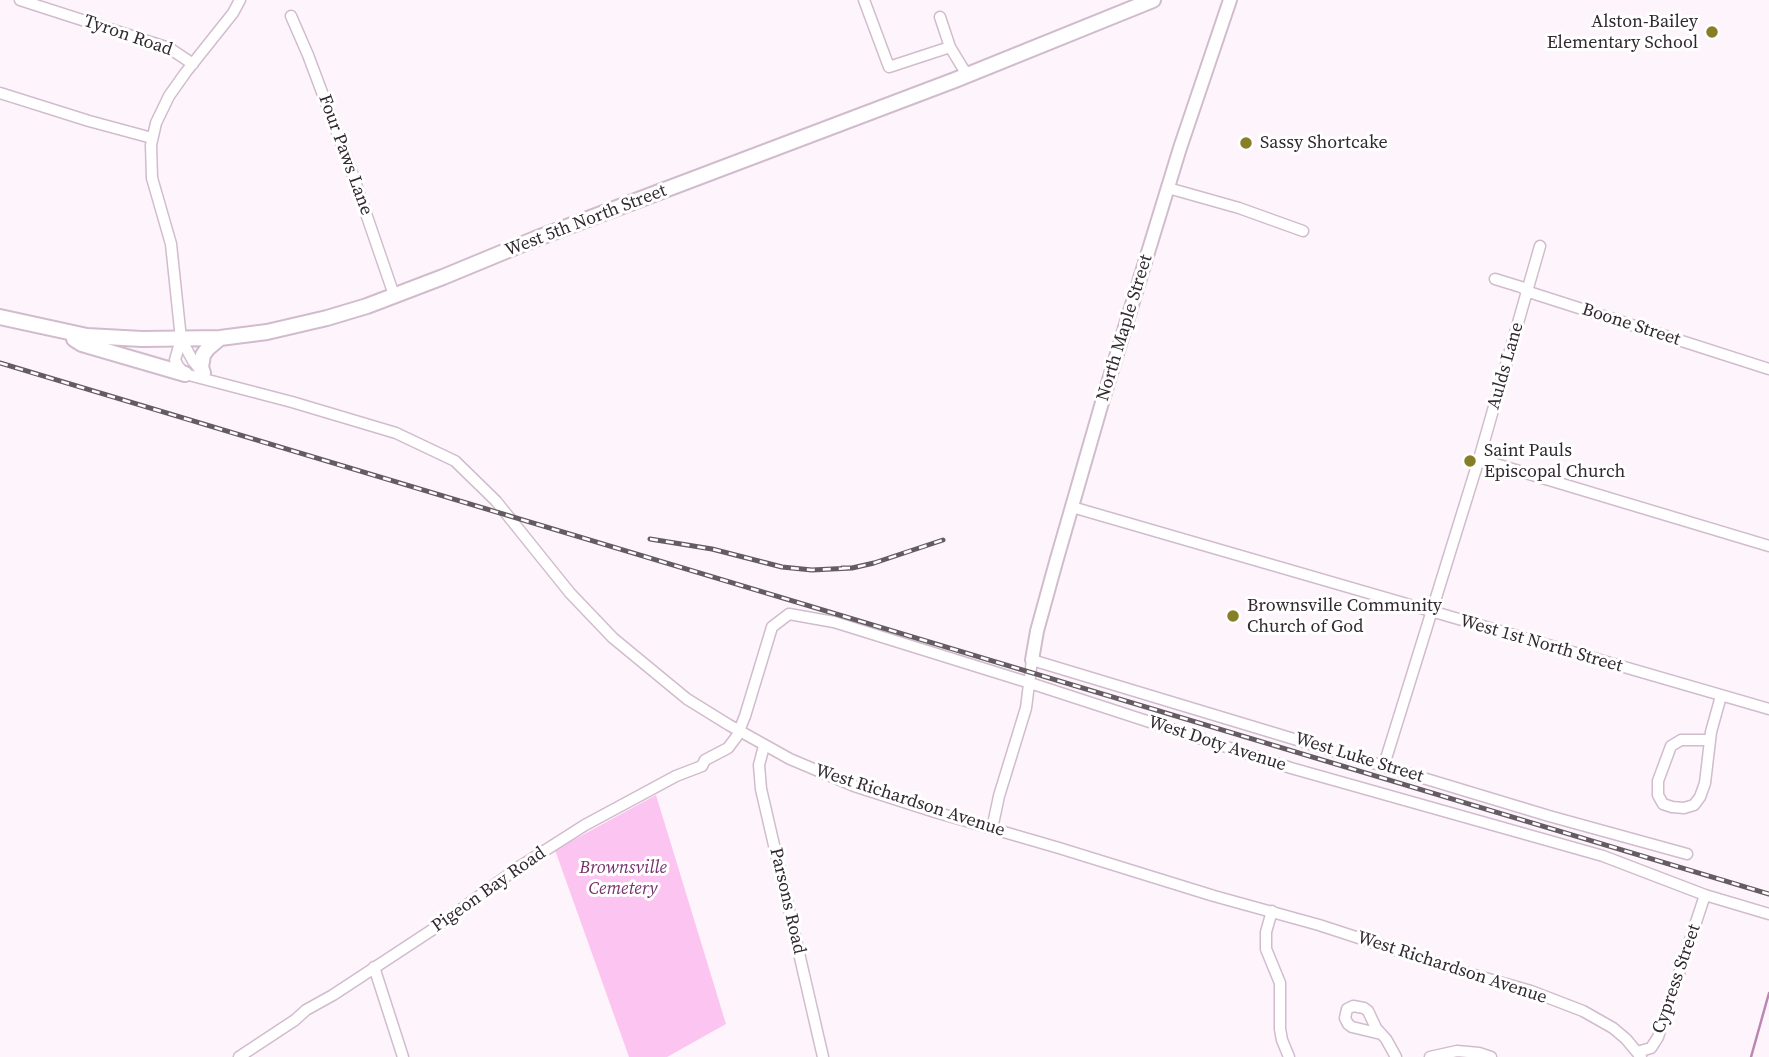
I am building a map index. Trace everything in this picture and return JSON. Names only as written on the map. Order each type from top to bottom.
[{"type":"main road","name":"West 5th North Street","points":[[0,317],[87,336],[113,338],[220,338],[303,324],[367,306],[535,239],[967,75],[1153,0]]},
{"type":"main road","points":[[69,332],[82,344],[185,374]]},
{"type":"main road","points":[[203,373],[203,355],[220,338]]},
{"type":"street","name":"Tyron Road","points":[[20,0],[169,48],[193,64]]},
{"type":"street","points":[[185,374],[175,360],[181,339],[171,244],[152,178],[152,138],[156,123],[170,96],[240,0]]},
{"type":"street","points":[[864,0],[889,67],[950,47]]},
{"type":"street","name":"North Maple Street","points":[[1032,660],[1037,631],[1072,508],[1168,188],[1230,0]]},
{"type":"street","name":"Four Paws Lane","points":[[291,16],[350,167],[394,295]]},
{"type":"street","points":[[940,17],[950,47],[967,75]]},
{"type":"street","points":[[0,93],[152,138]]},
{"type":"street","points":[[1168,188],[1239,208],[1303,231]]},
{"type":"street","name":"Aulds Lane","points":[[1384,765],[1479,459],[1540,246]]},
{"type":"street","name":"Boone Street","points":[[1494,279],[1769,369]]},
{"type":"street","name":"West Richardson Avenue","points":[[181,339],[203,373],[227,385]]},
{"type":"street","name":"West Richardson Avenue","points":[[185,374],[396,433],[455,461],[496,501],[570,593],[613,638],[688,699],[790,759],[854,786],[935,812],[1214,897],[1272,911],[1531,991],[1583,1011],[1613,1028],[1639,1054]]},
{"type":"street","points":[[1479,459],[1769,546]]},
{"type":"street","name":"West 1st North Street","points":[[1072,508],[1769,709]]},
{"type":"street","name":"West Doty Avenue","points":[[739,731],[772,627],[789,614],[834,622],[1292,768],[1603,856],[1705,895],[1769,914]]},
{"type":"street","points":[[992,829],[999,796],[1026,708],[1032,660]]},
{"type":"street","name":"West Luke Street","points":[[1032,660],[1549,816],[1687,853]]},
{"type":"street","points":[[1710,740],[1681,740],[1671,746],[1658,781],[1658,795],[1664,804],[1684,807],[1694,804],[1700,797],[1721,696]]},
{"type":"street","name":"Pigeon Bay Road","points":[[239,1057],[585,825],[676,776],[702,766],[705,760],[728,748],[739,731]]},
{"type":"street","name":"Parsons Road","points":[[764,746],[759,765],[761,789],[823,1057]]},
{"type":"street","name":"Cypress Street","points":[[1639,1054],[1651,1048],[1658,1037],[1705,895]]},
{"type":"street","points":[[1272,911],[1266,932],[1266,949],[1280,983],[1280,1029],[1290,1057]]},
{"type":"street","points":[[374,967],[403,1057]]},
{"type":"street","points":[[1381,1034],[1396,1057]]},
{"type":"street","points":[[1430,1057],[1457,1051],[1491,1057]]},
{"type":"green space","name":"Brownsville Cemetery","points":[[656,795],[726,1024],[667,1057],[629,1057],[555,850]]},
{"type":"waterway","points":[[1751,1057],[1769,993]]},
{"type":"railway","points":[[0,363],[1769,894]]},
{"type":"railway","points":[[650,539],[712,549],[782,567],[812,570],[852,568]]},
{"type":"railway","points":[[842,568],[874,563],[943,540]]},
{"type":"place","name":"Alston-Bailey Elementary School","points":[[1712,32]]},
{"type":"place","name":"Sassy Shortcake","points":[[1246,143]]},
{"type":"place","name":"Saint Pauls Episcopal Church","points":[[1470,461]]},
{"type":"place","name":"Brownsville Community Church of God","points":[[1233,616]]}]
